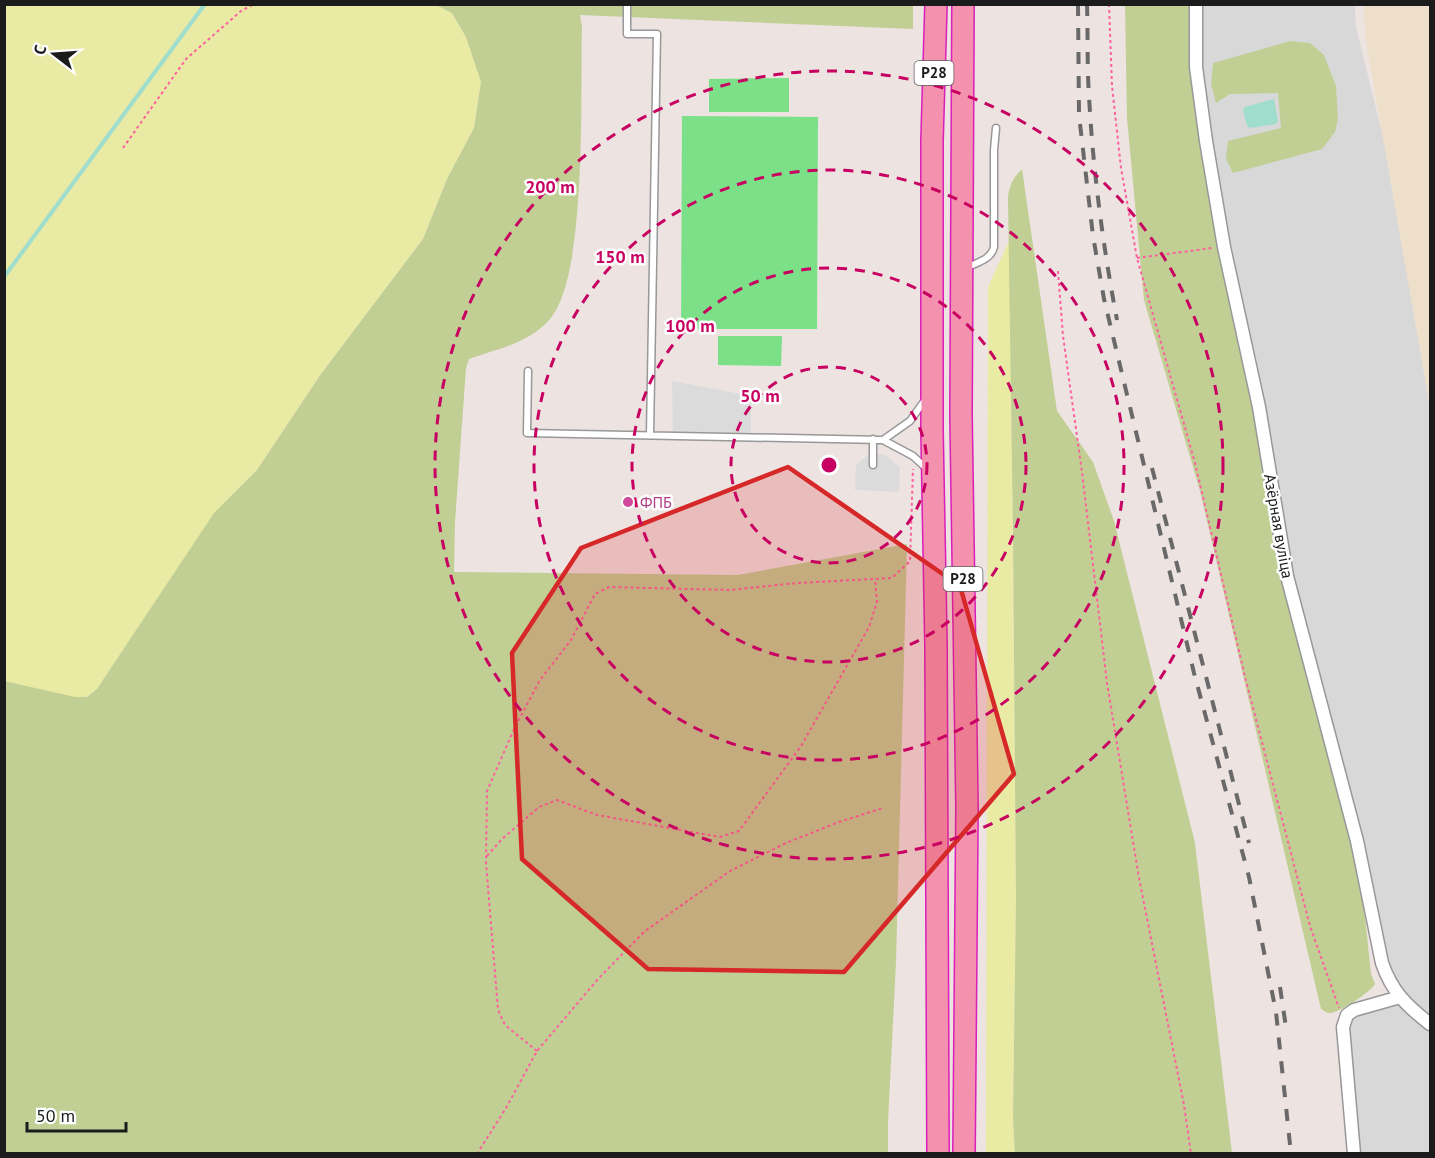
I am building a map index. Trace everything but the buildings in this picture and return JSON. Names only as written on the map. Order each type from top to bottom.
[{"type":"highway","name":"Р28","points":[[936,4],[932,141],[938,1154]]},
{"type":"highway","name":"Р28","points":[[963,4],[960,415],[967,808],[964,1154]]},
{"type":"street","name":"Азёрная вуліца","points":[[1196,4],[1197,68],[1224,247],[1259,407],[1287,576],[1357,841],[1382,963],[1388,981],[1400,997],[1431,1024]]},
{"type":"street","points":[[1354,1154],[1343,1027],[1347,1015],[1354,1010],[1400,997]]},
{"type":"lane","points":[[627,4],[627,34],[657,34],[650,435]]},
{"type":"lane","points":[[961,270],[993,254],[996,128]]},
{"type":"lane","points":[[528,371],[527,433],[883,440],[913,456],[934,476]]},
{"type":"lane","points":[[883,440],[910,421],[933,387]]},
{"type":"lane","points":[[873,439],[873,465]]},
{"type":"path","points":[[123,148],[186,59],[241,11],[254,4]]},
{"type":"path","points":[[1109,4],[1112,86],[1121,168],[1137,258],[1195,463],[1245,677],[1310,926],[1337,1002],[1343,1027]]},
{"type":"path","points":[[1137,258],[1224,247]]},
{"type":"path","points":[[1058,271],[1063,336],[1107,683],[1139,878],[1184,1106],[1191,1154]]},
{"type":"path","points":[[537,1051],[505,1025],[498,1010],[486,858],[487,790],[515,727],[540,680],[571,640],[595,594],[609,587],[729,590],[797,583],[892,578],[910,561],[913,456]]},
{"type":"path","points":[[486,858],[502,839],[539,807],[557,800],[597,815],[720,837],[739,831],[801,746],[869,627],[877,602],[875,579]]},
{"type":"path","points":[[477,1154],[506,1108],[537,1051],[598,979],[645,931],[730,871],[786,843],[883,808]]},
{"type":"highlighted area","points":[[788,467],[960,586],[1014,774],[844,972],[648,969],[522,859],[512,653],[581,548]]},
{"type":"shaded area","points":[[4,5],[436,5],[452,13],[466,37],[481,82],[474,128],[447,179],[423,239],[321,374],[257,470],[214,514],[97,689],[85,697],[56,695],[5,681]]},
{"type":"shaded area","points":[[436,5],[913,5],[913,29],[580,15],[582,27],[580,180],[571,264],[562,296],[550,319],[523,340],[469,359],[466,368],[455,522],[454,572],[738,575],[907,544],[896,962],[888,1153],[5,1153],[4,681],[75,697],[87,697],[97,689],[214,513],[257,470],[321,374],[423,239],[447,179],[474,128],[481,82],[466,37],[452,13]]},
{"type":"shaded area","points":[[1125,5],[1198,5],[1196,68],[1287,576],[1357,841],[1371,974],[1375,984],[1355,1001],[1330,1013],[1321,1009],[1200,491],[1144,300],[1127,118]]},
{"type":"shaded area","points":[[1199,5],[1355,5],[1356,27],[1383,137],[1430,407],[1430,1153],[1354,1153],[1347,1015],[1399,997],[1388,981],[1287,576],[1196,67]]},
{"type":"shaded area","points":[[1364,5],[1430,5],[1430,407],[1365,35]]},
{"type":"shaded area","points":[[1290,41],[1310,43],[1324,55],[1336,86],[1338,119],[1335,132],[1322,149],[1233,173],[1226,159],[1228,141],[1281,128],[1278,93],[1230,94],[1216,103],[1211,84],[1213,63]]},
{"type":"shaded area","points":[[1274,99],[1278,121],[1276,124],[1250,128],[1247,126],[1243,110],[1245,107]]},
{"type":"shaded area","points":[[1022,169],[1057,411],[1093,462],[1114,521],[1195,843],[1232,1153],[1015,1153],[1013,1119],[1016,901],[1008,198],[1012,182]]},
{"type":"shaded area","points":[[1010,239],[1016,901],[1013,1119],[1015,1153],[986,1154],[988,287]]},
{"type":"shaded area","points":[[672,381],[751,396],[751,434],[673,433]]},
{"type":"shaded area","points":[[884,454],[900,467],[899,492],[855,490],[856,465],[868,455]]},
{"type":"green space","points":[[789,78],[789,112],[709,112],[709,79]]},
{"type":"green space","points":[[682,116],[818,117],[817,329],[681,329]]},
{"type":"green space","points":[[718,336],[782,336],[781,366],[718,365]]},
{"type":"waterway","points":[[4,277],[205,4]]},
{"type":"railway","points":[[1078,4],[1079,115],[1093,236],[1104,299],[1194,673],[1249,877],[1276,1012],[1291,1154]]},
{"type":"railway","points":[[1087,4],[1088,85],[1093,152],[1103,236],[1117,320]]},
{"type":"railway","points":[[1152,468],[1249,843]]},
{"type":"railway","points":[[1280,987],[1287,1034]]},
{"type":"place","name":"ФПБ","points":[[628,502]]}]
